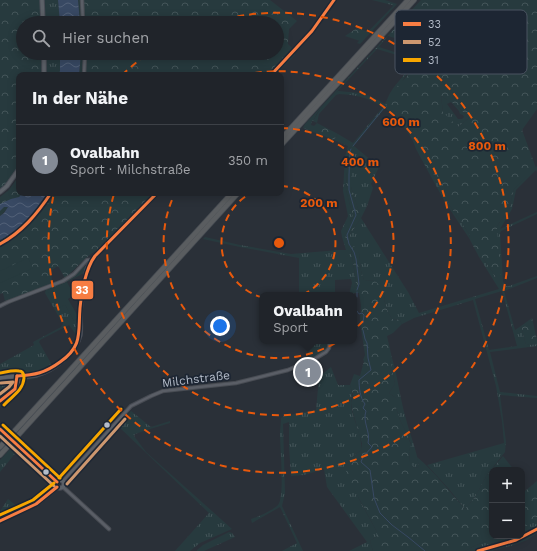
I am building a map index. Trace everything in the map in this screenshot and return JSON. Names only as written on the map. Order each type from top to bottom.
[{"type":"highway","points":[[399,10],[408,0]]},
{"type":"highway","points":[[405,10],[414,0]]},
{"type":"highway","points":[[284,136],[395,14]]},
{"type":"highway","points":[[284,143],[395,21]]},
{"type":"highway","points":[[0,447],[229,196]]},
{"type":"highway","points":[[0,454],[235,196]]},
{"type":"main road","points":[[42,0],[43,16]]},
{"type":"main road","points":[[274,72],[312,31],[334,0]]},
{"type":"main road","points":[[44,60],[44,72]]},
{"type":"main road","points":[[0,192],[7,186],[16,173]]},
{"type":"main road","points":[[0,378],[35,375],[46,371],[67,357],[78,342],[80,333],[81,305],[88,266],[92,260],[154,196]]},
{"type":"main road","points":[[0,401],[12,392],[19,380],[18,376]]},
{"type":"main road","points":[[6,377],[11,379],[15,386]]},
{"type":"main road","points":[[0,429],[57,482],[57,487]]},
{"type":"main road","points":[[0,521],[36,504],[57,487],[63,487],[63,481],[60,480],[57,482]]},
{"type":"main road","points":[[478,551],[516,540],[537,529]]},
{"type":"street","points":[[82,0],[83,16]]},
{"type":"street","points":[[84,72],[85,60]]},
{"type":"street","points":[[0,244],[8,240],[28,223],[49,196]]},
{"type":"street","points":[[0,306],[63,281],[74,274],[87,260],[92,260]]},
{"type":"street","name":"Milchstraße","points":[[63,481],[131,406],[140,401],[163,391],[236,383],[288,370],[326,352],[330,344]]},
{"type":"street","points":[[63,487],[109,529]]},
{"type":"green space","points":[[0,0],[44,0],[44,16],[16,16],[16,60],[46,60],[45,72],[16,72],[16,175],[8,187],[0,194]]},
{"type":"green space","points":[[44,0],[58,0],[59,16],[44,16]]},
{"type":"green space","points":[[78,0],[270,0],[297,21],[289,29],[288,44],[293,49],[295,55],[278,72],[79,72],[80,60],[284,60],[284,16],[79,16]]},
{"type":"green space","points":[[372,0],[385,0],[397,4],[360,44],[357,43],[393,6]]},
{"type":"green space","points":[[421,0],[537,0],[537,109],[522,130],[536,168],[514,189],[509,209],[497,226],[501,280],[496,277],[483,258],[479,257],[469,238],[470,235],[446,200],[433,173],[429,173],[416,149],[413,141],[415,139],[407,125],[386,106],[391,95],[407,75],[527,74],[527,10],[412,10]],"holes":[[[441,96],[457,106],[469,118],[458,127],[443,112]]]},
{"type":"green space","points":[[357,28],[369,32],[360,41],[345,36]]},
{"type":"green space","points":[[395,28],[395,38],[388,36],[317,113],[312,121],[311,125],[314,126],[317,123],[338,134],[334,140],[303,128],[305,124]]},
{"type":"green space","points":[[379,47],[395,52],[395,54],[377,49]]},
{"type":"green space","points":[[46,60],[60,60],[60,72],[45,72]]},
{"type":"green space","points":[[404,74],[407,74],[390,110],[407,125],[415,139],[413,141],[401,123],[385,108],[354,146],[379,167],[371,184],[373,188],[361,218],[408,292],[419,313],[499,289],[479,257],[483,258],[496,277],[497,226],[509,209],[514,189],[537,166],[537,172],[536,170],[516,190],[512,209],[500,229],[537,212],[537,214],[501,231],[500,233],[503,281],[505,286],[537,276],[537,278],[504,291],[515,330],[521,326],[526,345],[537,344],[537,346],[490,352],[500,392],[537,396],[537,398],[500,395],[506,442],[505,452],[493,467],[489,467],[489,472],[475,497],[465,509],[427,465],[504,443],[496,386],[473,300],[414,318],[402,324],[400,320],[392,319],[384,300],[385,293],[375,281],[364,280],[361,271],[359,253],[351,249],[356,282],[354,292],[350,292],[352,283],[351,279],[335,280],[335,292],[299,292],[299,258],[203,239],[205,237],[291,254],[346,250],[341,231],[348,216],[343,191],[345,157],[348,146],[334,140],[338,134],[353,143],[383,107],[362,97],[339,94],[336,95],[319,114],[317,123],[313,121],[324,105],[338,91],[360,93],[370,96],[385,104],[391,92]],"holes":[[[350,147],[352,149],[351,187],[361,218],[349,236],[350,221],[353,216],[346,190],[348,153]],[[502,291],[517,346],[489,350],[475,299]]]},
{"type":"green space","points":[[441,96],[451,102],[447,104],[458,119],[462,119],[464,117],[452,103],[469,118],[458,127],[437,132],[443,112]]},
{"type":"green space","points":[[350,147],[352,149],[351,187],[361,218],[349,236],[347,242],[345,232],[353,216],[346,190],[348,153]]},
{"type":"green space","points":[[429,173],[433,173],[446,200],[470,235],[469,238],[445,202]]},
{"type":"green space","points":[[16,180],[16,196],[20,196],[0,216],[0,197],[9,190]]},
{"type":"green space","points":[[45,196],[151,196],[98,250],[85,259],[65,278],[58,266],[50,271],[53,284],[5,301],[3,293],[0,294],[0,240],[27,220]]},
{"type":"green space","points":[[354,246],[359,253],[361,271],[364,280],[375,281],[383,288],[385,293],[384,300],[388,312],[392,319],[400,320],[402,324],[393,333],[387,336],[392,358],[390,359],[395,384],[389,393],[396,398],[396,408],[411,445],[409,451],[410,463],[414,468],[419,467],[417,457],[436,475],[465,509],[475,497],[489,473],[489,539],[493,539],[476,545],[465,551],[373,551],[370,541],[377,536],[377,532],[356,493],[346,471],[345,465],[361,450],[362,444],[353,413],[351,403],[353,394],[350,385],[354,374],[360,376],[365,355],[360,321],[361,306],[359,293],[354,292],[356,282],[351,249]]},
{"type":"green space","points":[[28,258],[33,268],[0,283],[0,271]]},
{"type":"green space","points":[[83,266],[86,267],[84,273],[67,282],[65,304],[74,321],[79,318],[78,337],[69,325],[40,340],[39,342],[52,365],[37,371],[38,378],[24,381],[17,395],[4,403],[0,408],[0,364],[34,345],[33,342],[61,327],[63,324],[45,293],[46,289],[66,280]]},
{"type":"green space","points":[[67,282],[74,295],[68,299],[79,318],[74,321],[65,305],[58,308],[47,290]]},
{"type":"green space","points":[[532,318],[537,344],[526,345],[521,326]]},
{"type":"green space","points":[[306,344],[331,344],[329,352],[308,364],[307,360],[309,357]]},
{"type":"green space","points":[[392,358],[419,467],[414,468],[410,464],[409,451],[411,444],[396,408],[396,398],[389,393],[395,384],[390,359]]},
{"type":"green space","points":[[313,362],[317,364],[321,374],[301,383],[296,369]]},
{"type":"green space","points":[[331,367],[338,385],[350,385],[351,388],[351,404],[353,416],[359,433],[361,450],[350,459],[351,481],[377,532],[377,536],[370,541],[373,551],[349,551],[367,542],[327,487],[324,469],[304,475],[291,476],[289,422],[283,424],[285,493],[282,506],[303,551],[282,551],[297,543],[280,507],[252,523],[251,519],[273,509],[278,505],[280,500],[282,482],[280,434],[281,418],[284,416],[316,410],[319,377]]},
{"type":"green space","points":[[131,411],[151,427],[170,421],[170,423],[135,434],[134,436],[146,452],[232,529],[200,543],[190,551],[175,551],[209,513],[118,426]]},
{"type":"green space","points":[[14,445],[18,450],[0,472],[0,460]]},
{"type":"green space","points":[[503,456],[512,467],[494,467]]},
{"type":"green space","points":[[537,481],[537,521],[525,527],[525,503],[525,491]]},
{"type":"green space","points":[[8,499],[19,508],[9,512],[10,514],[0,520],[0,511]]},
{"type":"green space","points":[[537,521],[537,533],[527,540],[491,551],[465,551],[476,545],[493,539],[525,539],[525,527]]},
{"type":"green space","points":[[229,532],[235,537],[204,551],[197,551],[203,545]]},
{"type":"water","points":[[58,0],[78,0],[79,16],[59,16]]},
{"type":"water","points":[[60,60],[80,60],[79,72],[60,71]]},
{"type":"water","points":[[45,196],[38,207],[21,226],[0,240],[0,216],[8,207],[4,207],[0,211],[0,204],[19,197]]},
{"type":"waterway","points":[[353,146],[384,108]]},
{"type":"waterway","points":[[351,149],[349,190],[356,215],[347,235],[349,244],[356,259],[359,284],[357,290]]},
{"type":"waterway","points":[[357,292],[357,297]]},
{"type":"waterway","points":[[357,311],[359,314],[362,313],[364,315],[363,323]]},
{"type":"waterway","points":[[363,330],[367,343],[368,358],[371,370],[359,380],[359,386],[361,396],[365,404],[363,408],[366,411],[365,419],[369,439],[368,443],[372,447],[363,457],[361,462],[370,470],[374,498],[380,513],[392,525],[425,551]]},
{"type":"transit line","name":"33","points":[[274,72],[312,31],[334,0]]},
{"type":"transit line","name":"33","points":[[0,244],[22,228],[49,196]]},
{"type":"transit line","name":"33","points":[[17,376],[45,371],[55,366],[73,350],[79,332],[83,288],[92,261],[95,256],[154,196]]},
{"type":"transit line","name":"31","points":[[0,373],[20,371],[23,373],[24,377],[22,386],[4,405]]},
{"type":"transit line","name":"33","points":[[0,401],[15,389],[17,376]]},
{"type":"transit line","name":"52","points":[[0,394],[13,382],[1,383]]},
{"type":"transit line","name":"31","points":[[59,478],[121,409]]},
{"type":"transit line","name":"52","points":[[67,484],[125,419]]},
{"type":"transit line","name":"31","points":[[3,425],[60,478]]},
{"type":"transit line","name":"33","points":[[0,429],[57,482]]},
{"type":"transit line","name":"52","points":[[0,436],[54,486]]},
{"type":"transit line","name":"31","points":[[0,515],[33,500],[54,483]]},
{"type":"transit line","name":"33","points":[[0,521],[36,504],[57,487]]},
{"type":"transit line","name":"33","points":[[478,551],[516,540],[537,529]]},
{"type":"place","name":"Ovalbahn","points":[[308,372]]}]
